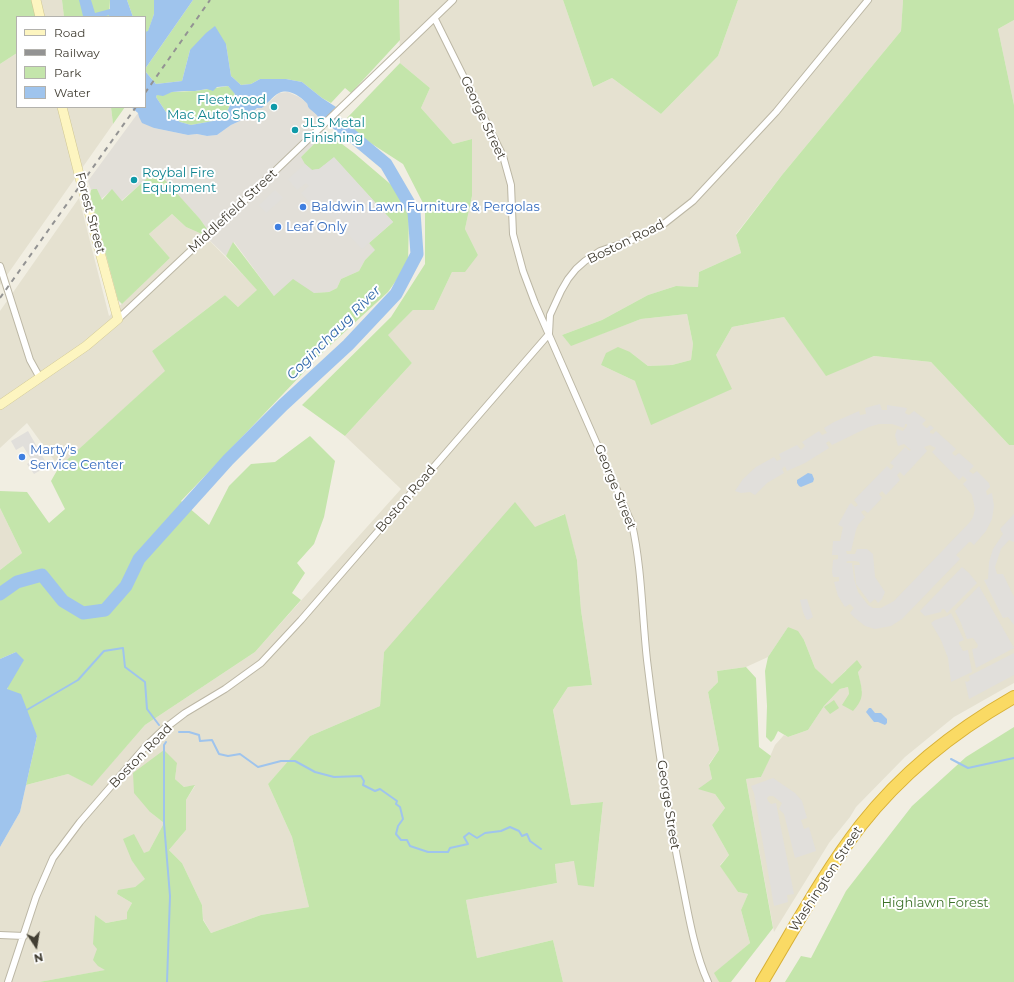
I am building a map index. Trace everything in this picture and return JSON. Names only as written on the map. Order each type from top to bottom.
[{"type":"highway","name":"Washington Street","points":[[762,982],[832,864],[879,804],[915,768],[939,748],[974,721],[1014,697]]},
{"type":"main road","points":[[36,0],[40,16]]},
{"type":"main road","name":"Forest Street","points":[[62,108],[118,319]]},
{"type":"main road","name":"Middlefield Street","points":[[0,405],[86,346],[118,319]]},
{"type":"street","name":"Middlefield Street","points":[[118,319],[454,0]]},
{"type":"street","name":"Boston Road","points":[[8,982],[36,897],[52,858],[80,822],[146,747],[164,730],[186,713],[226,689],[264,660],[306,614],[549,334],[550,315],[564,285],[576,269],[600,251],[632,240],[665,223],[693,201],[776,112],[868,0]]},
{"type":"street","name":"George Street","points":[[435,19],[503,156],[511,185],[513,234],[521,264],[535,303],[632,524],[638,554],[647,659],[672,830],[692,926],[701,962],[708,982]]},
{"type":"street","points":[[0,266],[30,360],[40,378]]},
{"type":"street","points":[[0,935],[24,936]]},
{"type":"shaded area","points":[[32,0],[62,0],[64,16],[36,16]]},
{"type":"shaded area","points":[[399,0],[563,0],[593,87],[612,78],[661,114],[718,56],[738,0],[903,0],[901,31],[782,175],[736,234],[741,253],[699,272],[698,287],[676,286],[648,295],[602,320],[562,335],[571,345],[641,319],[687,314],[693,344],[691,360],[672,365],[648,366],[630,352],[601,365],[635,381],[716,355],[732,327],[784,317],[826,375],[874,356],[931,362],[1009,445],[1014,445],[1014,683],[954,717],[905,757],[856,807],[850,817],[829,843],[774,932],[746,779],[761,777],[775,745],[784,735],[788,737],[808,730],[824,706],[840,689],[848,687],[849,694],[862,691],[858,672],[846,670],[832,685],[815,668],[804,640],[788,627],[768,657],[746,667],[717,671],[718,682],[708,692],[719,750],[709,764],[715,794],[725,808],[712,825],[729,855],[720,865],[738,892],[748,894],[741,910],[750,943],[715,973],[719,982],[563,982],[553,940],[477,958],[466,900],[557,883],[555,864],[574,861],[594,887],[603,802],[571,805],[553,710],[568,687],[592,685],[581,610],[577,560],[564,514],[535,528],[384,652],[380,706],[310,736],[268,784],[292,837],[309,907],[261,915],[211,933],[203,919],[202,905],[182,863],[169,850],[186,830],[186,800],[195,786],[184,787],[175,779],[177,763],[150,812],[164,823],[149,851],[132,861],[146,879],[135,887],[117,894],[132,903],[127,912],[127,919],[106,923],[95,915],[97,949],[106,970],[39,982],[0,982],[0,847],[20,812],[26,785],[68,774],[92,785],[145,725],[255,652],[401,489],[345,436],[412,363],[387,335],[413,310],[434,310],[452,272],[478,255],[465,229],[472,196],[472,139],[453,144],[421,108],[430,88],[400,63]]},
{"type":"shaded area","points":[[1014,20],[1014,105],[998,29]]},
{"type":"shaded area","points":[[16,54],[16,108],[111,108],[113,124],[0,285],[0,64]]},
{"type":"shaded area","points":[[288,92],[299,97],[311,106],[326,132],[301,157],[334,157],[393,222],[369,243],[376,250],[365,260],[359,271],[341,279],[337,288],[329,292],[274,296],[234,242],[226,256],[204,235],[207,229],[200,219],[156,171],[121,201],[112,190],[101,199],[97,189],[91,190],[88,181],[138,113],[154,128],[188,135],[217,135],[231,125],[245,120],[258,108],[262,108],[279,93]]},
{"type":"shaded area","points":[[334,157],[393,222],[362,249],[330,216],[315,206],[314,207],[301,193],[309,186],[306,183],[297,190],[288,179],[305,164],[312,170],[319,169]]},
{"type":"shaded area","points":[[275,190],[283,198],[266,213],[259,205]]},
{"type":"shaded area","points":[[79,198],[109,316],[170,258],[149,234],[172,214],[186,227],[204,235],[258,290],[238,307],[225,295],[152,351],[166,371],[59,467],[27,423],[0,448],[0,311]]},
{"type":"shaded area","points":[[880,404],[882,410],[887,410],[887,405],[907,408],[905,413],[909,415],[914,411],[926,420],[922,424],[926,428],[930,425],[934,428],[930,431],[930,433],[933,434],[936,431],[956,449],[952,453],[955,456],[959,453],[974,466],[969,471],[973,474],[977,471],[989,483],[990,487],[986,491],[987,495],[992,493],[994,506],[992,519],[986,531],[974,545],[969,542],[956,555],[960,559],[902,619],[891,626],[875,629],[865,626],[855,618],[850,613],[854,608],[850,604],[845,607],[838,596],[834,582],[839,581],[839,577],[833,577],[832,572],[833,560],[838,559],[838,555],[832,555],[833,541],[840,541],[843,527],[838,525],[849,505],[851,503],[855,507],[858,505],[854,500],[887,466],[891,470],[894,466],[890,463],[905,447],[910,451],[911,450],[904,444],[898,446],[895,435],[897,429],[903,431],[907,424],[905,424],[904,428],[892,424],[879,424],[869,427],[832,445],[829,441],[826,443],[829,448],[805,463],[787,471],[785,466],[782,469],[784,473],[767,483],[755,495],[750,492],[741,493],[735,491],[743,479],[756,467],[774,457],[777,461],[781,459],[779,454],[797,445],[801,450],[805,446],[802,442],[819,431],[822,435],[827,433],[824,428],[859,411],[860,415],[866,414],[865,408]],"holes":[[[930,445],[936,448],[932,452],[959,480],[963,476],[967,480],[963,484],[972,495],[975,509],[973,517],[970,522],[894,601],[881,608],[873,608],[868,605],[858,592],[854,579],[852,563],[846,562],[859,562],[860,565],[854,565],[856,584],[870,603],[875,599],[878,603],[882,599],[885,592],[875,577],[873,554],[867,549],[857,549],[855,554],[847,554],[846,551],[851,551],[858,525],[865,517],[861,512],[864,510],[868,513],[882,498],[879,494],[882,491],[886,495],[900,480],[897,475],[900,472],[904,476],[927,451],[924,447]]]},
{"type":"shaded area","points":[[28,431],[48,466],[34,474],[27,464],[32,461],[23,446],[16,450],[11,441]]},
{"type":"shaded area","points":[[0,508],[22,553],[0,570]]},
{"type":"shaded area","points":[[1014,514],[1014,542],[1009,540],[1001,549],[995,567],[997,574],[1003,574],[1014,597],[1014,625],[1008,617],[1003,618],[984,580],[988,579],[989,562],[993,549],[1003,534],[1000,529]]},
{"type":"shaded area","points":[[962,567],[977,583],[947,613],[944,609],[942,609],[941,612],[925,616],[920,611]]},
{"type":"shaded area","points":[[979,586],[1014,648],[976,668],[972,649],[977,648],[978,645],[973,638],[967,639],[955,611]]},
{"type":"shaded area","points":[[807,599],[813,617],[808,620],[803,612],[800,600]]},
{"type":"shaded area","points":[[951,613],[964,640],[959,642],[959,644],[963,651],[968,650],[972,672],[951,682],[948,658],[941,640],[931,623]]},
{"type":"shaded area","points":[[1014,653],[1014,675],[969,699],[965,681],[967,682],[970,680],[969,676]]},
{"type":"shaded area","points":[[773,778],[795,793],[802,801],[807,818],[801,820],[804,829],[809,827],[816,851],[795,858],[784,814],[779,809],[782,803],[773,796],[769,796],[767,798],[771,804],[776,803],[794,894],[787,895],[788,902],[774,906],[754,793],[751,786]]},
{"type":"green space","points":[[0,0],[32,0],[36,16],[16,16],[16,54],[0,64]]},
{"type":"green space","points":[[62,0],[110,0],[109,16],[64,16]]},
{"type":"green space","points":[[127,0],[154,0],[154,14],[148,32],[146,32],[146,16],[133,16]]},
{"type":"green space","points":[[193,0],[399,0],[400,40],[351,93],[345,88],[331,103],[322,98],[302,82],[286,79],[260,79],[251,84],[241,85],[231,76],[226,44],[190,50],[182,81],[156,84],[146,72],[146,68]]},
{"type":"green space","points":[[563,0],[738,0],[718,56],[661,114],[612,78],[593,87]]},
{"type":"green space","points":[[903,0],[1014,0],[1014,20],[998,29],[1014,105],[1014,445],[1009,445],[931,362],[874,356],[826,376],[784,317],[732,327],[716,355],[732,389],[651,425],[635,381],[601,365],[606,353],[618,347],[630,352],[648,366],[672,365],[691,360],[693,344],[687,314],[641,319],[571,346],[562,335],[602,320],[648,295],[676,286],[698,287],[699,272],[741,253],[736,235],[782,175],[901,31]]},
{"type":"green space","points":[[400,63],[430,88],[421,108],[453,144],[472,139],[472,196],[465,229],[478,255],[465,272],[452,272],[434,310],[413,310],[388,335],[412,363],[345,436],[302,405],[391,317],[425,264],[425,207],[403,164],[355,133],[347,118]]},
{"type":"green space","points":[[228,86],[235,93],[227,112],[213,121],[191,125],[180,122],[166,112],[156,97],[157,95],[172,92],[195,91]]},
{"type":"green space","points":[[111,108],[124,108],[113,124]]},
{"type":"green space","points":[[326,132],[354,153],[395,188],[409,213],[408,264],[388,292],[324,351],[181,501],[209,525],[229,486],[251,464],[275,462],[310,436],[335,461],[324,517],[314,544],[297,563],[305,573],[292,593],[301,600],[255,652],[145,725],[92,786],[68,774],[26,785],[37,736],[7,690],[16,652],[0,659],[0,570],[22,553],[0,508],[0,491],[27,492],[49,523],[65,509],[51,481],[59,467],[165,371],[152,351],[225,295],[238,307],[257,290],[226,256],[233,242],[274,296],[293,279],[314,293],[329,292],[337,288],[341,279],[359,271],[365,260],[375,250],[369,243],[393,222],[334,158],[319,169],[312,170],[305,164],[301,157]]},
{"type":"green space","points":[[156,170],[200,219],[207,229],[204,235],[186,227],[172,214],[149,234],[170,258],[122,304],[118,300],[90,195],[91,190],[97,189],[102,200],[112,189],[122,201]]},
{"type":"green space","points":[[515,502],[535,527],[565,514],[577,560],[581,610],[592,685],[568,687],[553,710],[571,805],[603,802],[594,887],[578,885],[574,861],[555,864],[557,883],[466,900],[477,958],[553,940],[563,982],[39,982],[105,970],[98,966],[93,960],[97,949],[93,944],[95,915],[106,923],[127,919],[127,912],[132,903],[117,894],[118,890],[135,887],[145,879],[132,861],[123,839],[134,834],[144,853],[149,851],[164,823],[150,812],[134,793],[133,773],[164,750],[177,763],[175,779],[184,787],[195,785],[186,800],[186,830],[169,850],[182,863],[202,905],[203,920],[211,933],[261,915],[309,907],[292,837],[268,784],[310,736],[380,706],[384,652]]},
{"type":"green space","points":[[788,627],[798,631],[804,640],[815,668],[832,684],[857,660],[862,667],[858,672],[862,693],[860,702],[853,711],[842,705],[849,694],[848,687],[840,689],[824,706],[808,730],[788,737],[778,731],[771,742],[766,737],[767,706],[765,671],[768,657]]},
{"type":"green space","points":[[746,667],[756,678],[759,747],[771,756],[761,777],[746,779],[773,928],[731,982],[719,982],[714,973],[750,943],[741,910],[748,894],[738,892],[720,866],[729,855],[712,825],[725,808],[715,794],[698,789],[712,779],[709,765],[719,750],[708,692],[718,682],[717,671]]},
{"type":"green space","points":[[834,700],[839,708],[830,714],[824,707]]},
{"type":"green space","name":"Highlawn Forest","points":[[1014,727],[1014,982],[785,982],[801,956],[811,958],[846,891],[912,806],[966,757]]},
{"type":"water","points":[[79,0],[91,0],[95,13],[110,9],[110,0],[127,0],[133,16],[109,15],[83,16]]},
{"type":"water","points":[[154,0],[193,0],[146,68],[146,32],[148,31],[154,14]]},
{"type":"water","points":[[215,26],[226,44],[231,76],[241,85],[251,84],[260,79],[286,79],[302,82],[336,107],[321,121],[309,105],[297,95],[285,91],[277,94],[262,108],[257,108],[245,120],[231,125],[217,135],[188,135],[154,128],[142,123],[138,113],[132,108],[146,108],[146,72],[156,84],[182,81],[190,50]],"holes":[[[228,86],[235,94],[227,112],[213,121],[191,125],[180,122],[166,112],[156,97],[157,95],[163,96],[172,92],[207,89],[213,91],[217,87]]]},
{"type":"water","points":[[808,473],[812,474],[814,479],[813,482],[801,487],[799,486],[797,480]]},
{"type":"water","points":[[16,652],[24,660],[7,689],[21,694],[37,736],[20,812],[0,847],[0,659]]},
{"type":"water","points":[[869,708],[871,708],[875,713],[881,713],[887,719],[887,723],[885,725],[874,722],[866,712]]},
{"type":"waterway","name":"Coginchaug River","points":[[0,594],[17,582],[42,575],[63,601],[83,613],[105,610],[126,586],[139,559],[228,460],[283,405],[348,345],[396,294],[417,254],[414,212],[386,164],[314,104]]},
{"type":"waterway","points":[[25,711],[78,680],[104,651],[123,648],[125,667],[145,682],[147,709],[159,725]]},
{"type":"waterway","points":[[179,732],[189,732],[199,735],[200,741],[212,740],[219,754],[228,756],[240,754],[258,767],[281,761],[295,761],[315,772],[334,777],[361,776],[364,781],[363,785],[375,791],[380,789],[397,801],[396,804],[400,807],[403,819],[398,826],[396,834],[401,840],[407,840],[410,846],[428,852],[448,852],[450,848],[468,844],[464,837],[469,833],[477,838],[485,833],[501,831],[510,827],[519,831],[522,836],[527,834],[530,841],[541,849]]},
{"type":"waterway","points":[[166,742],[164,745],[164,823],[170,896],[167,982]]},
{"type":"waterway","points":[[951,759],[968,768],[1014,758]]},
{"type":"railway","points":[[146,92],[210,0]]},
{"type":"railway","points":[[0,298],[135,108]]},
{"type":"place","name":"Fleetwood Mac Auto Shop","points":[[274,107]]},
{"type":"place","name":"JLS Metal Finishing","points":[[295,130]]},
{"type":"place","name":"Roybal Fire Equipment","points":[[134,180]]},
{"type":"place","name":"Baldwin Lawn Furniture & Pergolas","points":[[303,207]]},
{"type":"place","name":"Leaf Only","points":[[278,227]]},
{"type":"place","name":"Marty's Service Center","points":[[22,457]]}]
